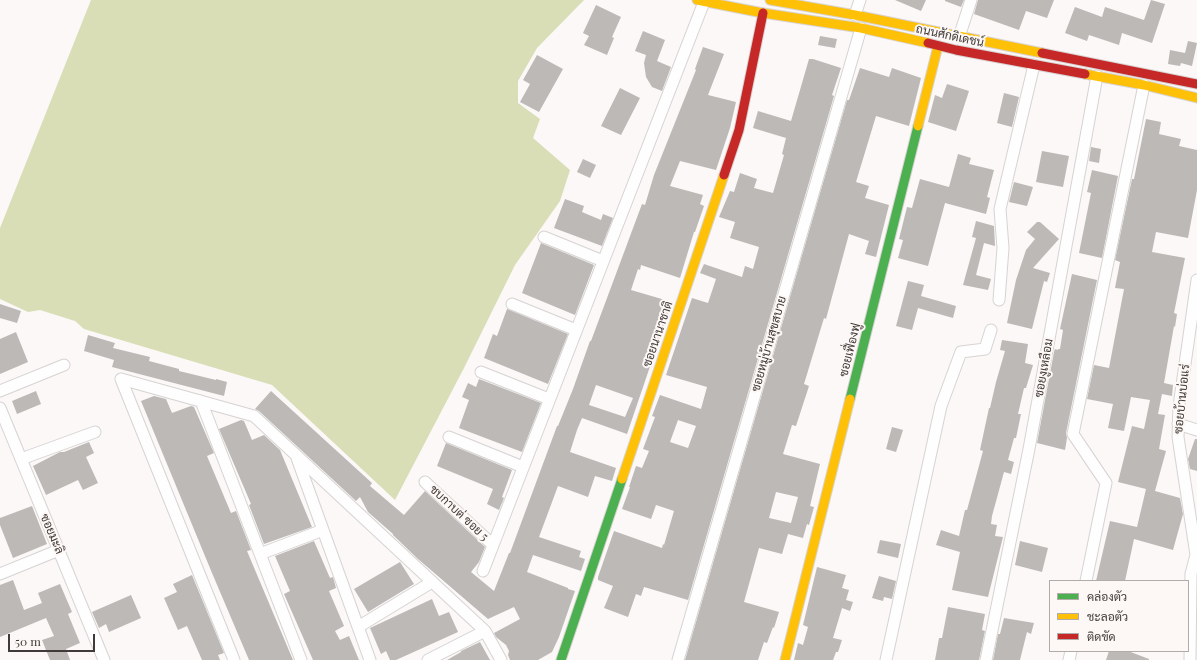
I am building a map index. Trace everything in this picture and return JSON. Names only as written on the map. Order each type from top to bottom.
[{"type":"street","points":[[770,0],[855,15],[1197,84]]},
{"type":"street","points":[[855,15],[860,0]]},
{"type":"street","points":[[960,37],[971,0]]},
{"type":"street","points":[[483,571],[603,261],[701,1]]},
{"type":"street","name":"ถนนศักดิเดชน์","points":[[701,1],[861,28],[938,46],[1144,85],[1197,98]]},
{"type":"street","name":"ซอยนานาชาติ","points":[[561,660],[739,130],[764,12]]},
{"type":"street","name":"ซอยหมู่บ้านสุขสบาย","points":[[678,660],[861,28]]},
{"type":"street","name":"ซอยเฟื่องฟู","points":[[785,660],[938,46]]},
{"type":"street","points":[[999,300],[1003,248],[1000,209],[1034,65]]},
{"type":"street","name":"ซอยงูเหลือม","points":[[986,660],[1029,449],[1097,76]]},
{"type":"street","points":[[1086,580],[1106,483],[1073,434],[1144,85]]},
{"type":"street","points":[[544,237],[603,261]]},
{"type":"street","name":"ซอยบ้านบ่อแร่","points":[[1190,660],[1194,593],[1191,574],[1196,556],[1180,458],[1178,424],[1197,280]]},
{"type":"street","points":[[512,304],[576,330]]},
{"type":"street","points":[[886,660],[941,406],[961,352],[985,349],[991,330]]},
{"type":"street","points":[[0,391],[64,366]]},
{"type":"street","points":[[481,372],[550,398]]},
{"type":"street","points":[[234,660],[121,378],[254,416],[485,631],[501,660]]},
{"type":"street","points":[[201,401],[301,660]]},
{"type":"street","name":"ซอยมะลิ","points":[[0,408],[104,660]]},
{"type":"street","points":[[1178,424],[1197,430]]},
{"type":"street","points":[[21,459],[95,432]]},
{"type":"street","points":[[449,437],[523,467]]},
{"type":"street","points":[[296,455],[370,660]]},
{"type":"street","name":"ชบกาบต่ ซอย 5","points":[[425,482],[493,545]]},
{"type":"street","points":[[260,554],[323,530]]},
{"type":"street","points":[[0,574],[59,550]]},
{"type":"street","points":[[358,627],[432,582]]},
{"type":"street","points":[[428,660],[485,631]]},
{"type":"green space","points":[[91,0],[584,0],[537,48],[518,81],[518,103],[540,119],[533,138],[570,170],[560,201],[515,265],[464,368],[395,500],[272,385],[84,329],[75,321],[40,310],[28,312],[0,299],[0,228]]},
{"type":"building","points":[[895,0],[926,0],[921,11]]},
{"type":"building","points":[[945,0],[964,0],[961,7]]},
{"type":"building","points":[[978,0],[1054,0],[1047,18],[1026,11],[1019,30],[974,14]]},
{"type":"building","points":[[1151,0],[1165,4],[1152,43],[1122,33],[1119,45],[1089,35],[1087,41],[1065,33],[1075,7],[1102,17],[1105,7],[1144,20]]},
{"type":"building","points":[[596,5],[621,17],[612,37],[614,38],[607,55],[584,45],[589,36],[583,33]]},
{"type":"building","points":[[643,31],[665,40],[657,61],[671,67],[662,91],[652,87],[646,77],[644,63],[646,55],[635,51]]},
{"type":"building","points":[[820,36],[837,39],[835,48],[818,45]]},
{"type":"building","points":[[1188,41],[1197,43],[1192,66],[1181,63],[1180,66],[1168,64],[1170,50],[1185,53]]},
{"type":"building","points":[[703,47],[724,54],[708,95],[736,102],[730,128],[716,170],[680,161],[670,186],[703,195],[700,204],[704,206],[694,232],[680,278],[641,265],[640,270],[638,269],[631,290],[672,302],[627,434],[582,418],[577,430],[570,452],[616,468],[612,481],[595,476],[588,497],[558,486],[539,537],[581,551],[579,557],[585,559],[581,571],[533,555],[527,572],[575,591],[559,637],[552,652],[538,660],[510,660],[508,655],[509,651],[506,645],[496,637],[494,633],[520,619],[514,607],[488,619],[418,559],[368,512],[360,497],[356,501],[259,411],[255,409],[271,391],[372,483],[370,486],[404,515],[425,491],[485,547],[479,562],[471,572],[494,591],[510,553],[557,426],[573,389],[642,204],[645,205],[654,175],[696,70],[695,69]],"holes":[[[596,385],[633,398],[625,417],[589,405]]]},
{"type":"building","points":[[537,55],[563,69],[539,112],[520,102],[530,84],[523,80]]},
{"type":"building","points":[[809,59],[841,68],[688,600],[644,587],[641,596],[636,594],[628,617],[604,608],[613,586],[598,580],[598,577],[614,531],[662,548],[663,544],[664,545],[674,511],[656,505],[651,519],[622,509],[636,466],[642,468],[649,451],[643,449],[655,417],[652,416],[660,395],[701,409],[707,387],[666,375],[692,298],[708,303],[716,279],[700,273],[704,264],[742,277],[745,266],[753,269],[759,247],[730,238],[735,222],[719,217],[730,191],[734,192],[740,173],[757,179],[754,188],[773,193],[784,155],[782,154],[786,138],[753,128],[758,111],[791,121]],"holes":[[[678,420],[696,426],[688,448],[670,442]]]},
{"type":"building","points":[[860,68],[889,77],[892,68],[921,78],[909,126],[876,116],[856,182],[869,186],[865,198],[889,205],[876,257],[865,254],[869,241],[849,234],[826,319],[824,318],[804,384],[809,386],[796,426],[792,425],[783,454],[820,464],[810,506],[814,507],[809,525],[807,524],[803,538],[788,534],[782,554],[759,548],[744,602],[779,612],[774,628],[773,627],[767,643],[764,642],[758,660],[685,660],[847,100],[849,100]],"holes":[[[776,492],[798,497],[791,523],[769,518]]]},
{"type":"building","points":[[947,84],[969,91],[956,131],[928,122],[935,95],[942,98]]},
{"type":"building","points":[[620,88],[640,98],[621,135],[601,126]]},
{"type":"building","points":[[1004,93],[1019,97],[1012,127],[997,123]]},
{"type":"building","points":[[1146,119],[1161,122],[1159,134],[1181,139],[1179,146],[1197,150],[1197,190],[1188,238],[1156,232],[1152,252],[1185,258],[1174,313],[1177,314],[1164,383],[1173,385],[1172,396],[1162,394],[1158,414],[1165,415],[1159,449],[1166,451],[1155,491],[1180,498],[1183,514],[1173,550],[1134,539],[1125,580],[1096,580],[1110,521],[1137,527],[1146,489],[1118,482],[1132,426],[1144,429],[1150,400],[1131,397],[1124,431],[1108,428],[1113,404],[1087,399],[1094,365],[1109,368],[1124,289],[1115,288],[1120,262],[1115,260],[1132,179],[1134,179]]},
{"type":"building","points":[[1091,147],[1101,149],[1099,163],[1089,161]]},
{"type":"building","points":[[1042,151],[1069,156],[1063,187],[1036,182]]},
{"type":"building","points":[[958,154],[971,158],[969,164],[994,170],[987,197],[990,198],[986,214],[945,203],[928,266],[898,258],[903,240],[899,239],[907,207],[912,208],[920,179],[949,187]]},
{"type":"building","points":[[583,159],[596,165],[590,178],[577,172]]},
{"type":"building","points":[[1092,170],[1118,176],[1102,258],[1079,253],[1091,193],[1087,192]]},
{"type":"building","points":[[1014,182],[1033,187],[1027,206],[1009,202]]},
{"type":"building","points":[[565,199],[584,206],[582,212],[601,220],[603,214],[613,218],[602,246],[554,228]]},
{"type":"building","points":[[976,221],[994,226],[995,246],[984,243],[976,275],[991,279],[988,290],[963,285],[976,238],[972,237]]},
{"type":"building","points":[[1037,222],[1040,222],[1059,239],[1033,268],[1050,273],[1047,282],[1044,281],[1032,329],[1007,323],[1016,280],[1026,250],[1035,239],[1027,232]]},
{"type":"building","points":[[541,243],[594,265],[575,315],[522,293]]},
{"type":"building","points":[[1072,274],[1097,280],[1066,433],[1067,438],[1065,450],[1037,443],[1054,352],[1055,349],[1060,349],[1063,330],[1060,329]]},
{"type":"building","points":[[908,281],[924,285],[921,296],[956,306],[953,318],[918,308],[912,330],[896,326]]},
{"type":"building","points":[[0,304],[21,311],[17,323],[0,318]]},
{"type":"building","points":[[507,309],[568,334],[548,384],[484,358],[493,334],[497,336]]},
{"type":"building","points":[[16,332],[28,362],[0,374],[0,339]]},
{"type":"building","points":[[88,335],[115,343],[113,348],[150,357],[149,361],[179,369],[179,371],[227,382],[224,396],[112,367],[114,360],[84,351]]},
{"type":"building","points":[[1002,340],[1028,344],[1025,363],[1033,365],[1026,388],[1024,388],[1018,414],[1021,414],[1016,438],[1014,438],[1008,460],[1014,462],[1011,474],[1004,472],[992,516],[991,524],[997,525],[995,536],[1003,537],[988,597],[952,590],[960,552],[936,545],[941,530],[959,536],[965,510],[967,510],[983,451],[980,450],[989,408],[1005,351],[1000,350]]},
{"type":"building","points":[[479,379],[541,403],[522,452],[459,428],[469,400],[462,397],[468,383],[476,387]]},
{"type":"building","points":[[36,391],[41,404],[17,414],[12,401]]},
{"type":"building","points":[[154,396],[166,399],[172,413],[191,406],[194,407],[214,453],[207,456],[231,513],[236,511],[251,550],[247,551],[293,660],[249,660],[141,401]]},
{"type":"building","points":[[241,420],[244,421],[252,440],[264,435],[280,450],[312,527],[264,544],[249,505],[251,504],[219,429]]},
{"type":"building","points":[[892,427],[903,430],[896,452],[886,449]]},
{"type":"building","points":[[1195,439],[1197,439],[1197,471],[1190,469],[1188,459]]},
{"type":"building","points":[[89,442],[94,453],[86,457],[98,483],[83,490],[78,480],[46,495],[33,466],[60,452],[64,452]]},
{"type":"building","points":[[446,443],[512,470],[499,510],[487,504],[493,489],[437,466]]},
{"type":"building","points":[[32,506],[47,544],[13,558],[0,525],[0,518]]},
{"type":"building","points":[[880,540],[901,544],[898,558],[877,553]]},
{"type":"building","points":[[314,541],[330,578],[333,577],[336,588],[329,591],[344,626],[335,631],[340,640],[349,636],[359,660],[313,660],[284,594],[290,591],[275,556]]},
{"type":"building","points":[[1020,541],[1048,548],[1042,572],[1015,565]]},
{"type":"building","points":[[400,562],[414,584],[368,612],[354,589]]},
{"type":"building","points":[[817,567],[846,575],[842,588],[849,590],[846,600],[853,602],[850,611],[842,608],[833,638],[842,640],[838,652],[836,652],[833,660],[794,660],[798,643],[803,645],[808,627],[803,625]]},
{"type":"building","points":[[192,575],[224,653],[218,655],[220,660],[202,660],[187,626],[178,630],[164,598],[177,592],[173,584]]},
{"type":"building","points":[[879,576],[896,581],[892,599],[884,597],[883,601],[872,598]]},
{"type":"building","points":[[13,580],[24,610],[42,603],[38,593],[60,584],[72,612],[68,614],[80,643],[66,649],[70,660],[50,660],[42,640],[54,636],[46,618],[0,637],[0,585]]},
{"type":"building","points":[[131,595],[141,618],[109,632],[106,624],[99,628],[92,612]]},
{"type":"building","points":[[432,599],[439,616],[449,612],[458,632],[396,660],[390,660],[386,651],[381,654],[370,628]]},
{"type":"building","points":[[948,607],[985,614],[982,630],[985,631],[979,660],[935,660],[939,638],[942,638]]},
{"type":"building","points":[[1004,618],[1034,623],[1031,634],[1027,632],[1020,660],[993,660],[998,634],[1000,634]]},
{"type":"building","points":[[480,642],[490,660],[447,660],[461,651]]},
{"type":"building","points":[[1109,652],[1131,652],[1149,659],[1149,660],[1106,660]]},
{"type":"traffic: fast","points":[[850,399],[918,126]]},
{"type":"traffic: fast","points":[[561,660],[622,479]]},
{"type":"traffic: slow","points":[[697,0],[763,13],[861,28],[928,43]]},
{"type":"traffic: slow","points":[[770,0],[855,15],[1042,53]]},
{"type":"traffic: slow","points":[[918,126],[938,46]]},
{"type":"traffic: slow","points":[[1085,74],[1144,85],[1197,98]]},
{"type":"traffic: slow","points":[[622,479],[724,175]]},
{"type":"traffic: slow","points":[[785,660],[850,399]]},
{"type":"traffic: jam","points":[[724,175],[739,130],[763,13]]},
{"type":"traffic: jam","points":[[928,43],[956,50],[1085,74]]},
{"type":"traffic: jam","points":[[1042,53],[1197,84]]}]
